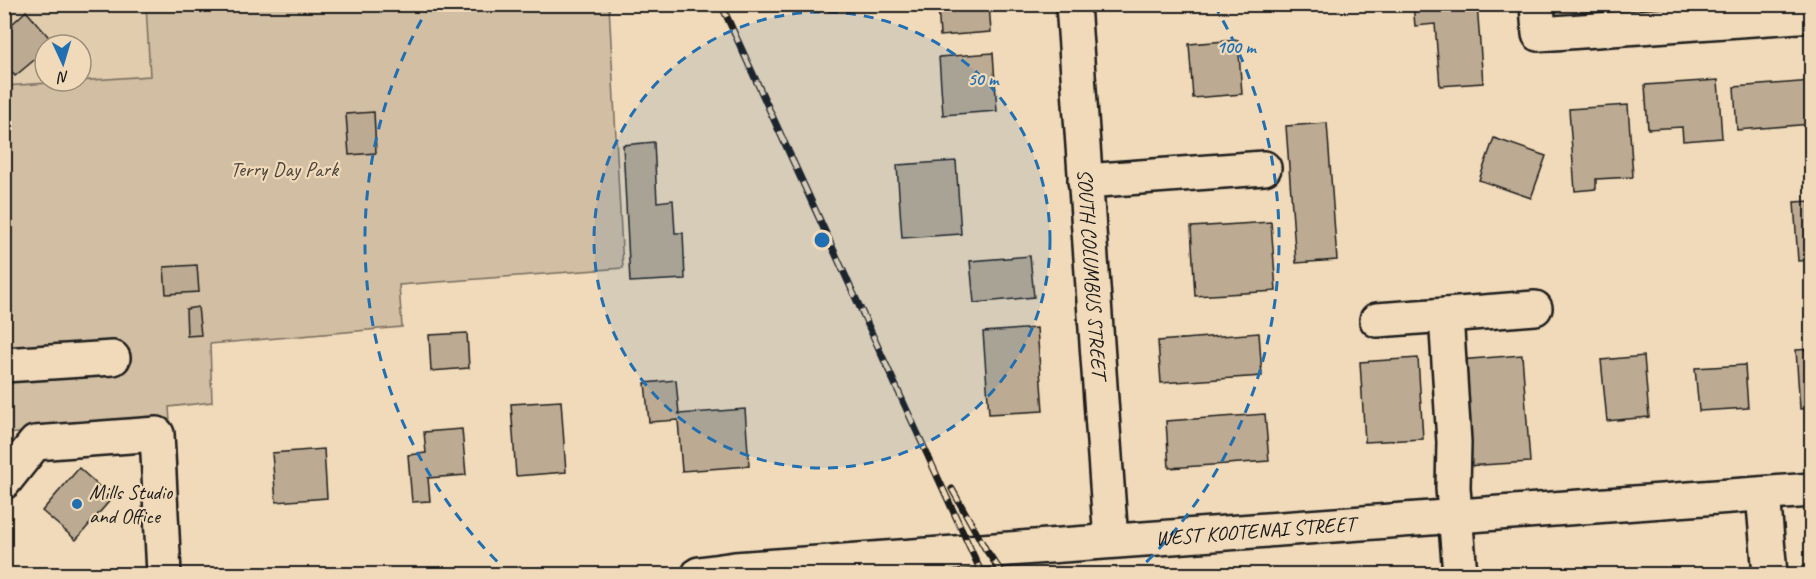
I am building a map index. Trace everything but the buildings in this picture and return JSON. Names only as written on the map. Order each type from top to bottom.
[{"type":"main road","name":"SOUTH COLUMBUS STREET","points":[[1073,4],[1110,541]]},
{"type":"main road","points":[[1538,19],[1812,15]]},
{"type":"main road","points":[[1085,181],[1264,168]]},
{"type":"main road","points":[[1377,320],[1535,308]]},
{"type":"main road","points":[[1446,315],[1454,442],[1453,488],[1460,574]]},
{"type":"main road","points":[[4,365],[113,358]]},
{"type":"main road","points":[[4,482],[35,444],[157,434],[164,574]]},
{"type":"main road","name":"WEST KOOTENAI STREET","points":[[699,574],[1110,541],[1812,490]]},
{"type":"main road","points":[[1763,494],[1770,574]]},
{"type":"shaded area","points":[[5,5],[146,5],[150,76],[93,80],[93,33],[33,33],[33,84],[5,86]]},
{"type":"green space","name":"Terry Day Park","points":[[146,5],[609,5],[623,268],[399,285],[402,327],[210,344],[212,402],[169,407],[170,422],[5,434],[5,86],[33,84],[33,93],[93,93],[93,80],[150,76]]},
{"type":"railway","points":[[721,4],[982,574]]},
{"type":"railway","points":[[952,489],[986,550],[1003,574]]},
{"type":"place","name":"Mills Studio and Office","points":[[77,504]]}]
